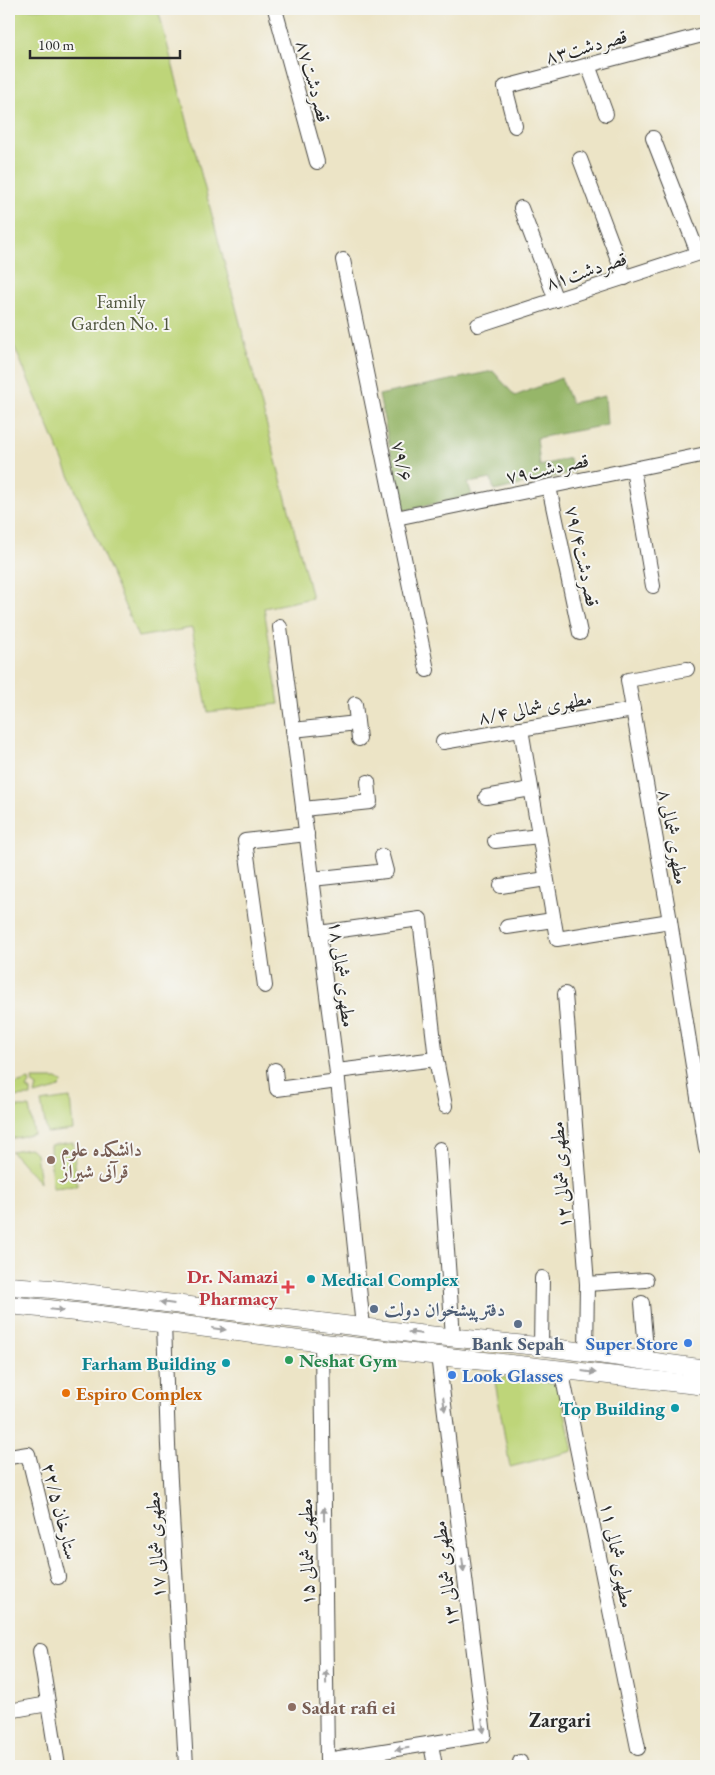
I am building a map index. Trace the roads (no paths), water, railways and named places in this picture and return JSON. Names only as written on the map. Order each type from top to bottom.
[{"type":"main road","points":[[9,1286],[52,1289],[541,1347],[706,1369]]},
{"type":"main road","points":[[9,1305],[164,1322],[322,1343],[706,1386]]},
{"type":"street","name":"قصردشت۸۷","points":[[275,9],[317,162]]},
{"type":"street","name":"قصردشت۸۳","points":[[515,126],[505,87],[706,34]]},
{"type":"street","points":[[588,65],[606,114]]},
{"type":"street","points":[[653,138],[702,252]]},
{"type":"street","points":[[580,159],[625,278]]},
{"type":"street","points":[[520,208],[556,300]]},
{"type":"street","name":"قصردشت۸۱","points":[[478,325],[702,252]]},
{"type":"street","name":"۷۹/۶","points":[[343,260],[427,670]]},
{"type":"street","name":"قصردشت۷۹","points":[[396,518],[706,454]]},
{"type":"street","points":[[633,469],[654,586]]},
{"type":"street","name":"قصردشت۷۹/۴","points":[[549,487],[580,633]]},
{"type":"street","name":"۱۸ مطهری شمالی","points":[[280,627],[337,1076],[362,1327]]},
{"type":"street","name":"۸ مطهری شمالی","points":[[687,668],[628,680],[670,920],[706,1148]]},
{"type":"street","points":[[355,704],[359,739]]},
{"type":"street","name":"۸/۴ مطهری شمالی","points":[[443,742],[633,710]]},
{"type":"street","points":[[293,730],[357,723]]},
{"type":"street","points":[[521,729],[556,939],[670,920]]},
{"type":"street","points":[[303,810],[370,802],[368,782]]},
{"type":"street","points":[[486,797],[531,789]]},
{"type":"street","points":[[265,986],[245,841],[306,834]]},
{"type":"street","points":[[495,841],[539,836]]},
{"type":"street","points":[[312,879],[386,871],[382,856]]},
{"type":"street","points":[[501,886],[546,879]]},
{"type":"street","points":[[319,933],[420,919],[436,1058],[445,1106]]},
{"type":"street","points":[[507,927],[553,920]]},
{"type":"street","name":"۱۲ مطهری شمالی","points":[[565,994],[587,1284],[586,1353]]},
{"type":"street","points":[[274,1070],[277,1089],[436,1058]]},
{"type":"street","points":[[440,1149],[453,1337]]},
{"type":"street","points":[[541,1347],[542,1278]]},
{"type":"street","points":[[587,1284],[646,1280]]},
{"type":"street","points":[[642,1303],[646,1361]]},
{"type":"street","name":"۱۷ مطهری شمالی","points":[[164,1322],[168,1445],[186,1766]]},
{"type":"street","name":"۱۵ مطهری شمالی","points":[[322,1343],[327,1760],[373,1760]]},
{"type":"street","name":"۱۳ مطهری شمالی","points":[[432,1744],[484,1735],[438,1355]]},
{"type":"street","name":"۱۱ مطهری شمالی","points":[[561,1369],[638,1748]]},
{"type":"street","name":"۲۲/۵ ستارخان","points":[[9,1457],[28,1454],[58,1577]]},
{"type":"street","points":[[40,1651],[58,1766]]},
{"type":"street","points":[[9,1711],[48,1704]]},
{"type":"street","points":[[373,1760],[432,1744],[435,1766]]},
{"type":"place","name":"دانشکده علوم قرآنی شیراز","points":[[51,1160]]},
{"type":"place","name":"Medical Complex","points":[[311,1279]]},
{"type":"place","name":"Dr. Namazi Pharmacy","points":[[288,1287]]},
{"type":"place","name":"دفترپیشخوان دولت","points":[[374,1309]]},
{"type":"place","name":"Bank Sepah","points":[[518,1324]]},
{"type":"place","name":"Super Store","points":[[688,1343]]},
{"type":"place","name":"Neshat Gym","points":[[289,1360]]},
{"type":"place","name":"Farham Building","points":[[226,1363]]},
{"type":"place","name":"Look Glasses","points":[[452,1375]]},
{"type":"place","name":"Espiro Complex","points":[[66,1393]]},
{"type":"place","name":"Top Building","points":[[675,1408]]},
{"type":"place","name":"Sadat rafi ei","points":[[292,1707]]},
{"type":"district","name":"Zargari","points":[[560,1720]]},
{"type":"park label","name":"Family Garden No. 1","points":[[121,312]]}]
